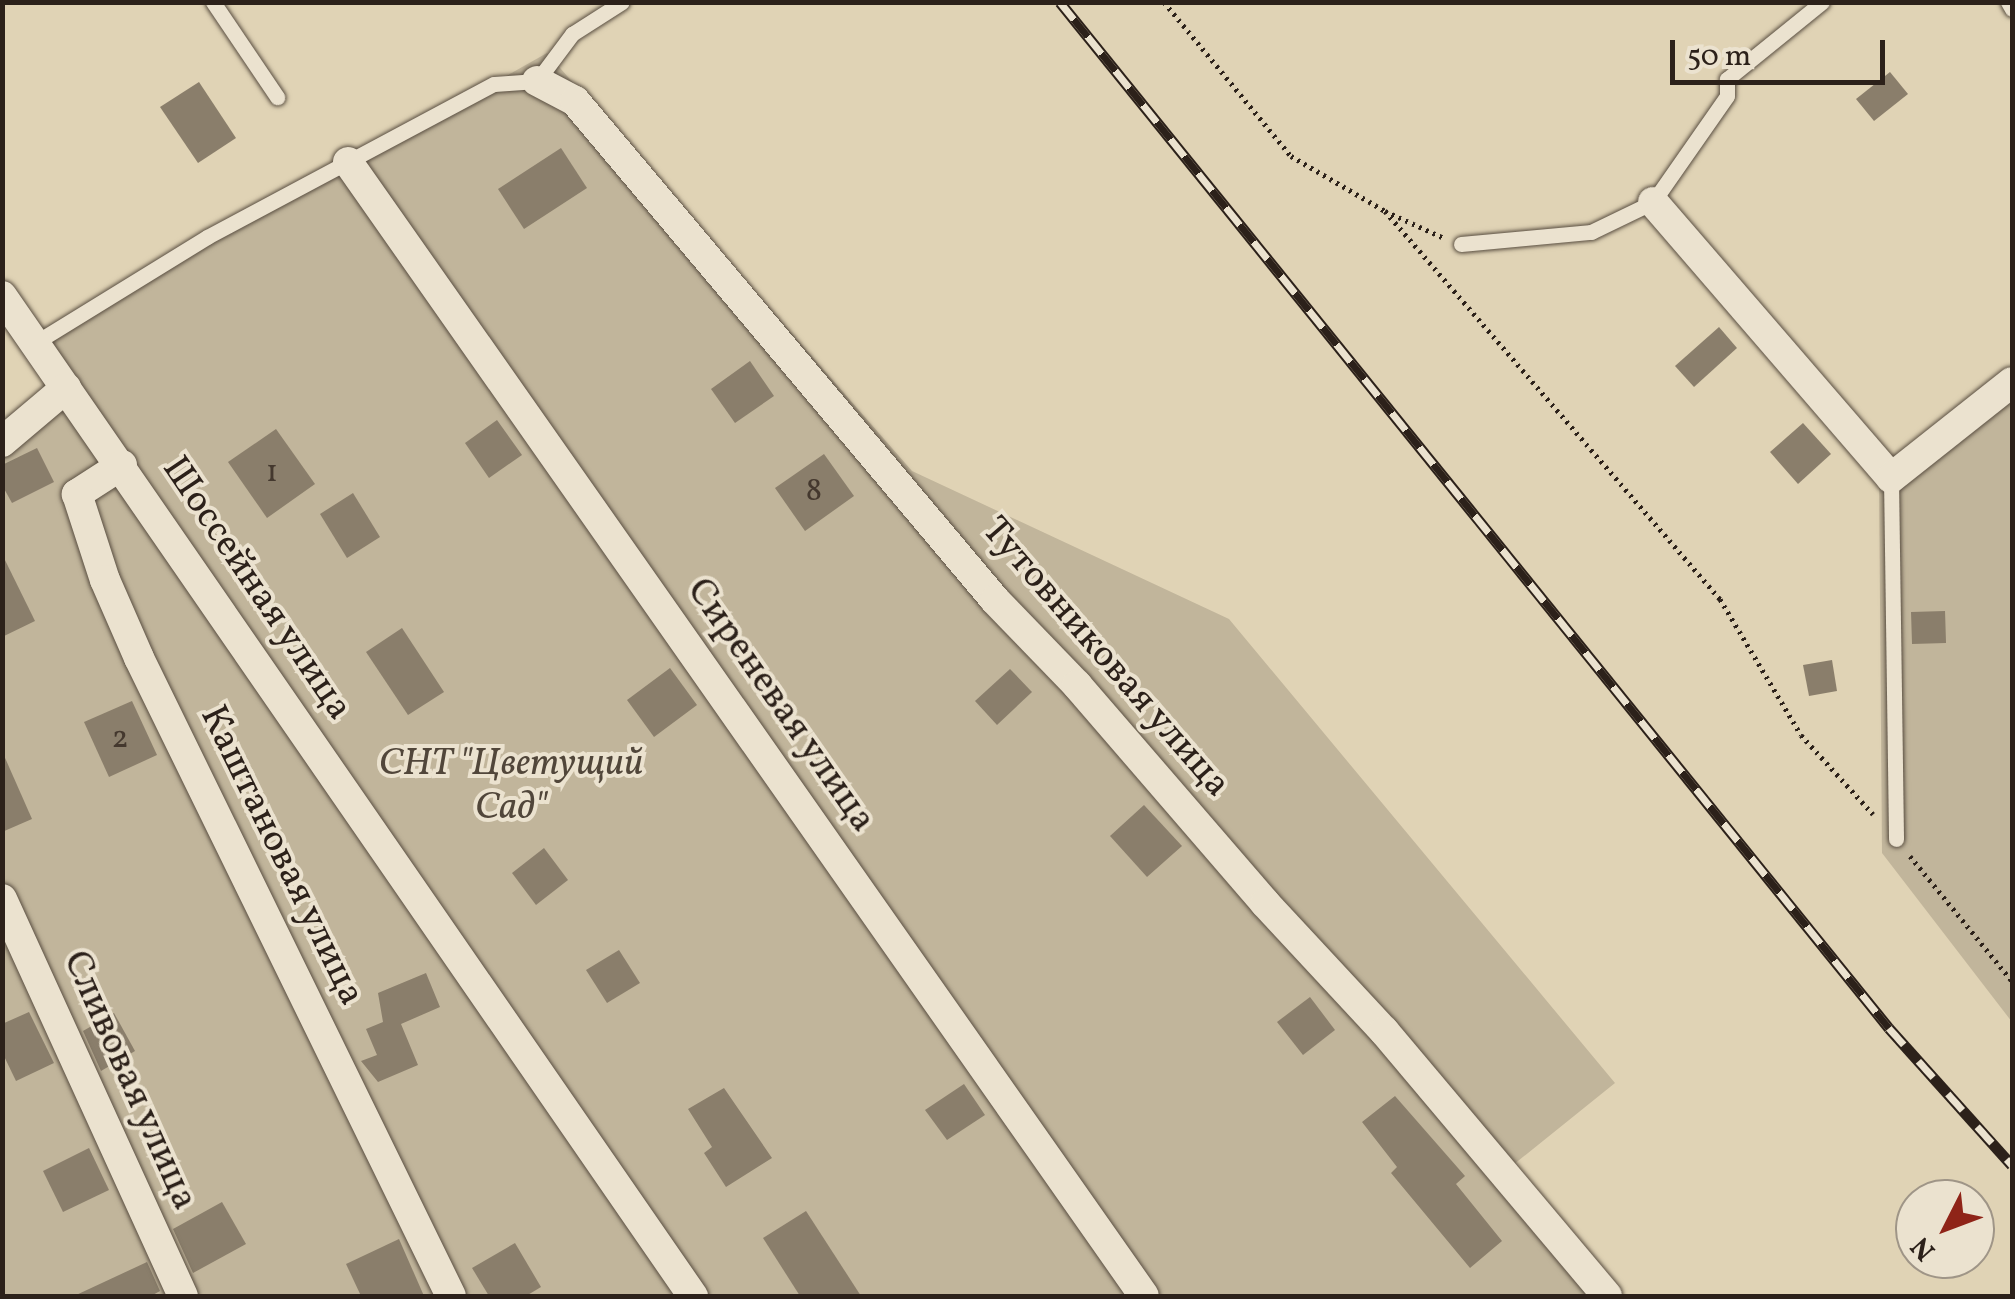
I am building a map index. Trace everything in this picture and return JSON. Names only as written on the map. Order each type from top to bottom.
[{"type":"street","name":"Тутовниковая улица","points":[[537,81],[575,102],[995,600],[1078,684],[1265,903],[1384,1031],[1607,1296]]},
{"type":"street","name":"Сиреневая улица","points":[[348,162],[1144,1296]]},
{"type":"street","points":[[1653,202],[1891,478],[2012,382]]},
{"type":"street","name":"Шоссейная улица","points":[[2,296],[122,464],[693,1296]]},
{"type":"street","points":[[2,442],[66,388]]},
{"type":"street","name":"Каштановая улица","points":[[122,464],[77,494],[105,580],[139,658],[452,1296]]},
{"type":"street","name":"Сливовая улица","points":[[2,899],[183,1296]]},
{"type":"lane","points":[[213,2],[278,98]]},
{"type":"lane","points":[[29,334],[494,84],[537,81],[572,34],[622,2]]},
{"type":"lane","points":[[1461,244],[1590,232],[1653,202],[1727,96],[1727,80],[1822,2]]},
{"type":"lane","points":[[2008,2],[2012,9]]},
{"type":"lane","points":[[1891,478],[1896,839]]},
{"type":"path","points":[[1164,2],[1291,156],[1385,211],[1461,244]]},
{"type":"path","points":[[1385,211],[1720,599],[1801,735],[1896,839],[2012,982]]},
{"type":"green space","name":"СНТ \"Цветущий Сад\"","points":[[547,53],[912,471],[1229,619],[1615,1083],[1503,1173],[1610,1296],[3,1296],[3,451],[70,405],[34,344]]},
{"type":"green space","points":[[2012,366],[2012,1022],[1882,853],[1879,476]]},
{"type":"building","points":[[1890,72],[1908,94],[1874,121],[1856,99]]},
{"type":"building","points":[[199,82],[236,138],[198,163],[160,107]]},
{"type":"building","points":[[561,148],[587,188],[524,229],[498,189]]},
{"type":"building","points":[[1719,327],[1737,348],[1694,387],[1675,366]]},
{"type":"building","points":[[750,361],[774,396],[735,423],[711,389]]},
{"type":"building","points":[[497,420],[522,455],[489,478],[465,443]]},
{"type":"building","points":[[1803,423],[1831,454],[1798,484],[1770,452]]},
{"type":"building","points":[[276,429],[315,484],[267,518],[228,462]]},
{"type":"building","points":[[37,448],[54,482],[12,503],[2,485],[2,465]]},
{"type":"building","points":[[824,454],[854,496],[805,531],[775,488]]},
{"type":"building","points":[[353,493],[380,537],[347,558],[320,514]]},
{"type":"building","points":[[2,554],[35,621],[2,637]]},
{"type":"building","points":[[1945,611],[1946,643],[1912,644],[1911,612]]},
{"type":"building","points":[[402,628],[444,692],[408,715],[366,652]]},
{"type":"building","points":[[1832,660],[1837,691],[1809,696],[1803,665]]},
{"type":"building","points":[[670,668],[697,705],[654,737],[627,700]]},
{"type":"building","points":[[1010,669],[1032,692],[997,725],[975,701]]},
{"type":"building","points":[[132,701],[157,755],[109,777],[84,722]]},
{"type":"building","points":[[2,751],[32,819],[2,832]]},
{"type":"building","points":[[1144,805],[1182,846],[1147,877],[1110,836]]},
{"type":"building","points":[[544,848],[568,880],[536,905],[512,873]]},
{"type":"building","points":[[619,950],[640,983],[607,1003],[586,970]]},
{"type":"building","points":[[426,973],[440,1007],[401,1024],[418,1065],[378,1082],[361,1061],[377,1055],[366,1029],[383,1022],[378,993]]},
{"type":"building","points":[[1310,997],[1335,1030],[1303,1055],[1277,1022]]},
{"type":"building","points":[[29,1012],[54,1063],[16,1081],[2,1052],[2,1024]]},
{"type":"building","points":[[114,1013],[135,1051],[101,1071],[83,1031]]},
{"type":"building","points":[[964,1084],[985,1115],[947,1140],[925,1110]]},
{"type":"building","points":[[724,1088],[772,1158],[726,1187],[704,1153],[712,1147],[688,1109]]},
{"type":"building","points":[[1395,1096],[1465,1176],[1456,1184],[1502,1241],[1470,1268],[1391,1173],[1397,1167],[1362,1122]]},
{"type":"building","points":[[89,1148],[109,1190],[63,1212],[43,1171]]},
{"type":"building","points":[[222,1202],[246,1244],[193,1273],[173,1229]]},
{"type":"building","points":[[806,1211],[861,1296],[800,1296],[763,1238]]},
{"type":"building","points":[[399,1239],[424,1296],[361,1296],[346,1264]]},
{"type":"building","points":[[515,1243],[541,1287],[526,1296],[489,1296],[472,1268]]},
{"type":"building","points":[[147,1262],[160,1291],[151,1296],[74,1296]]},
{"type":"railway","points":[[1060,2],[1889,1028],[2012,1165]]}]
